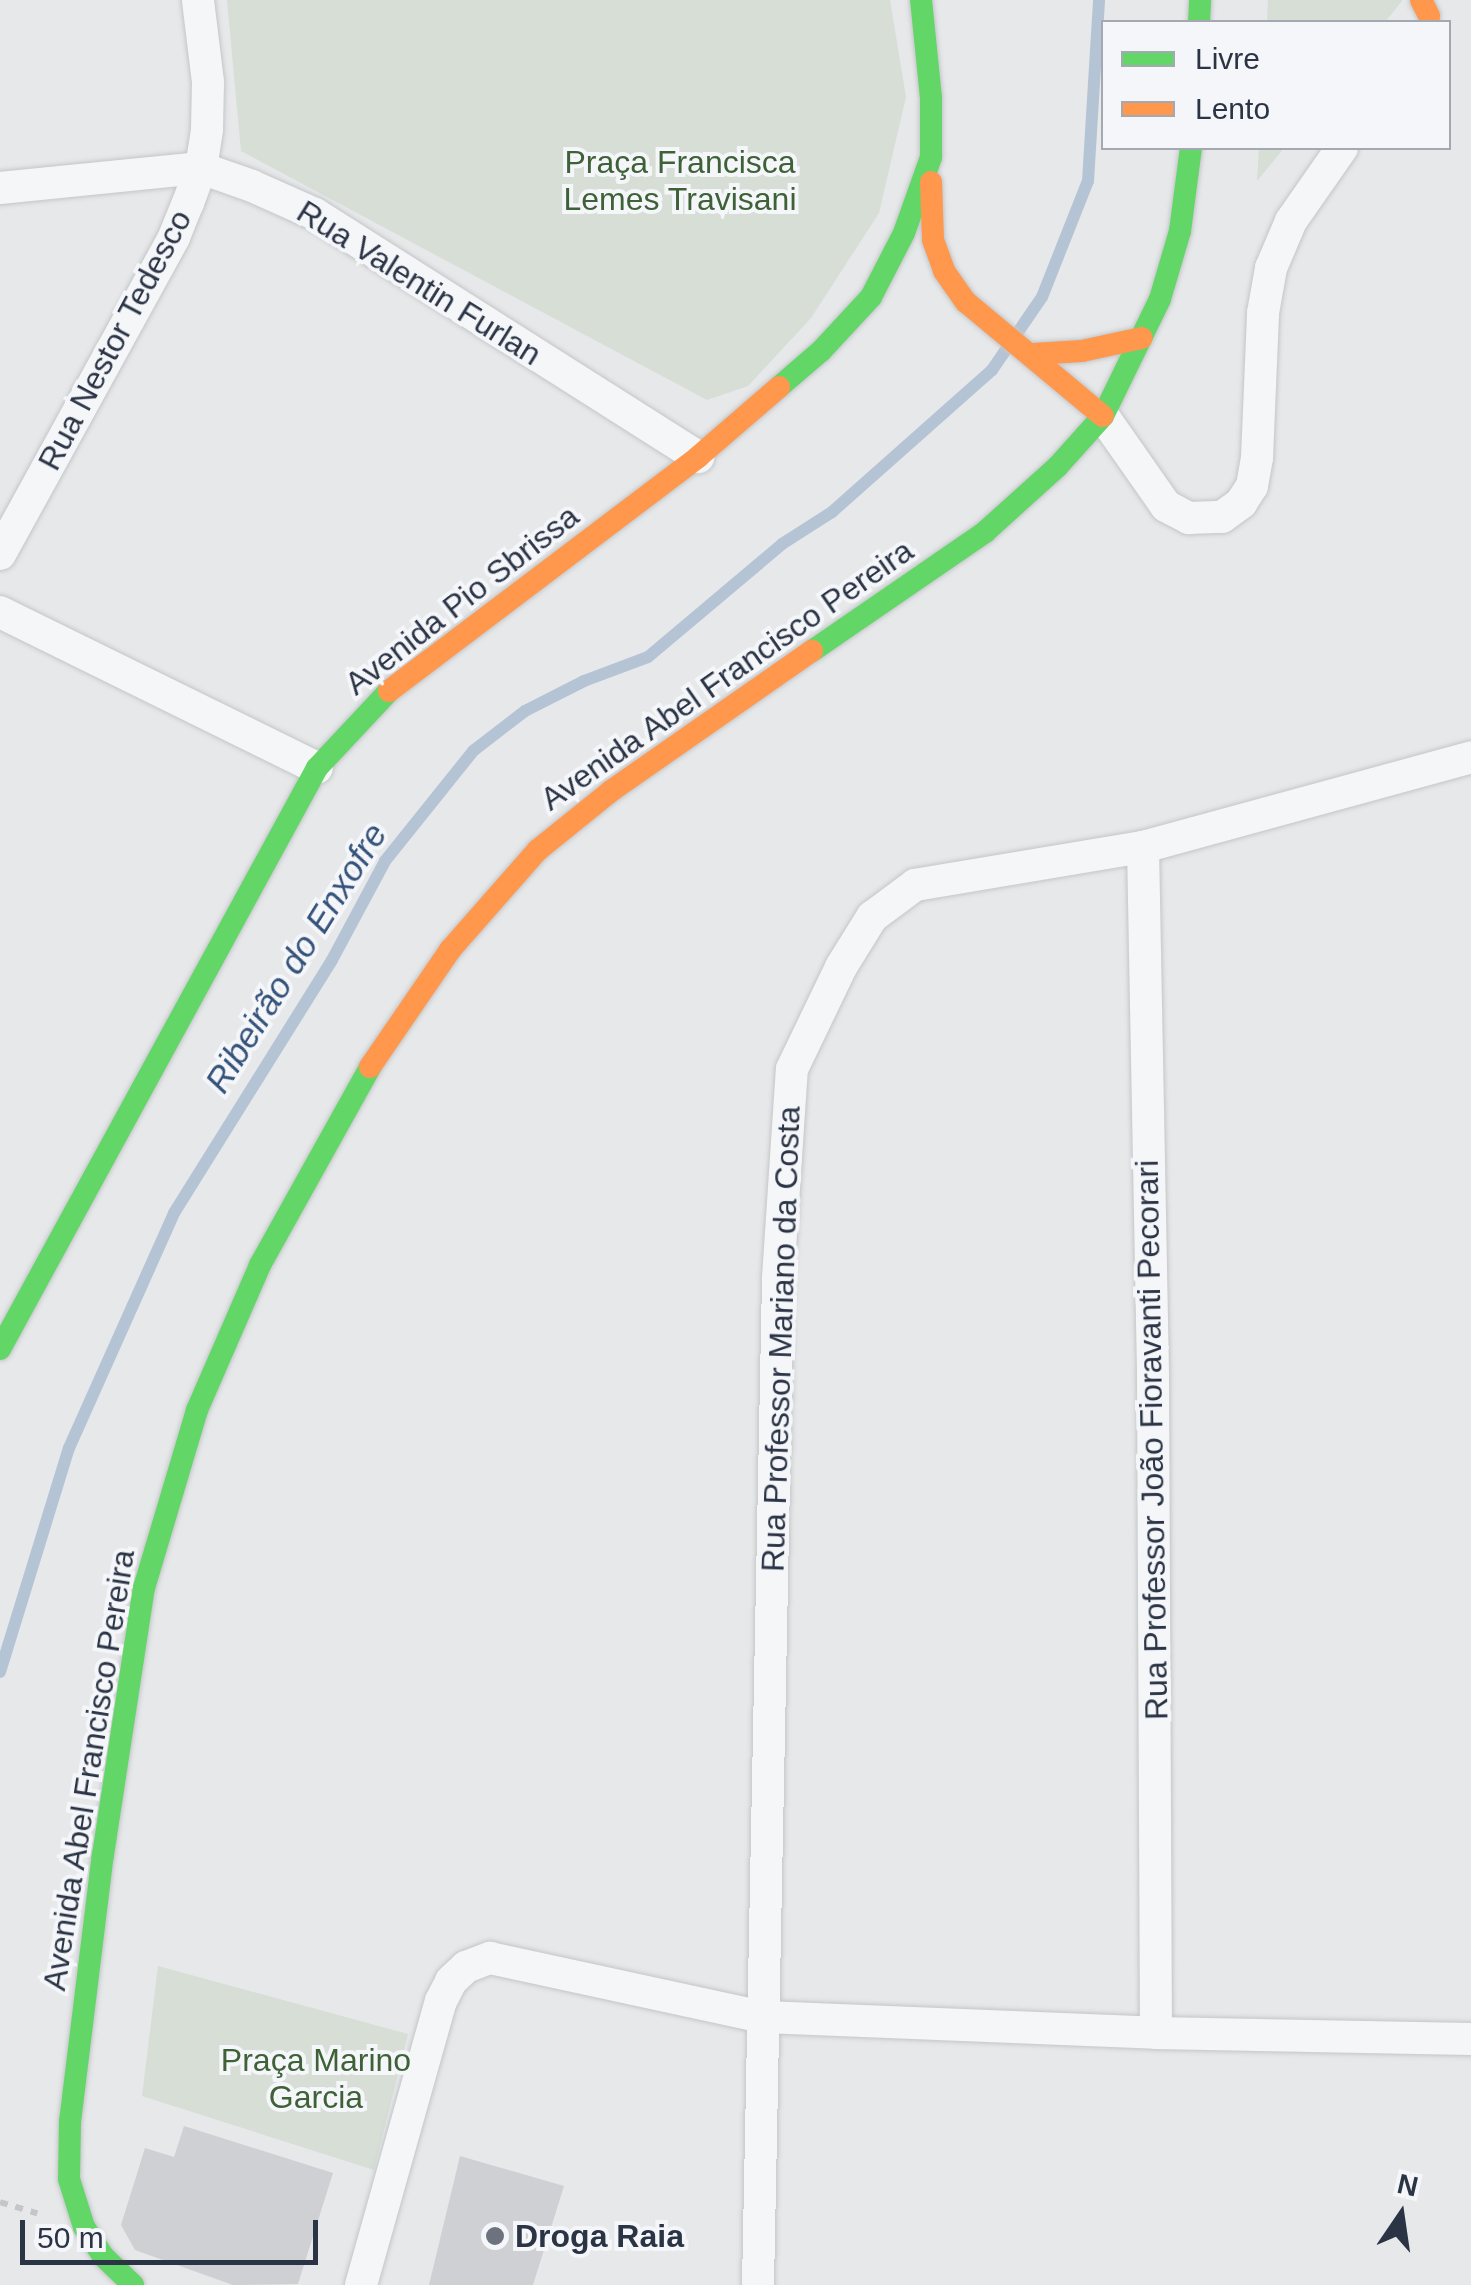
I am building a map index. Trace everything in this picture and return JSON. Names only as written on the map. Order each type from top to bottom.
[{"type":"main road","name":"Avenida Pio Sbrissa","points":[[0,1348],[317,768],[385,694],[698,457],[820,351],[871,296],[904,233],[930,157],[931,98],[921,0]]},
{"type":"main road","name":"Avenida Abel Francisco Pereira","points":[[133,2285],[104,2256],[84,2227],[69,2180],[70,2122],[100,1874],[144,1588],[196,1410],[260,1265],[374,1060],[450,950],[538,850],[611,791],[985,532],[1058,466],[1103,416],[1160,299],[1180,231],[1191,150]]},
{"type":"main road","points":[[930,157],[933,240],[944,272],[970,305],[1103,416]]},
{"type":"main road","points":[[871,296],[902,290]]},
{"type":"main road","points":[[932,290],[970,305]]},
{"type":"main road","points":[[1029,351],[1082,351],[1142,338]]},
{"type":"street","name":"Rua Nestor Tedesco","points":[[0,554],[174,237],[201,168],[208,82],[198,0]]},
{"type":"street","points":[[1103,416],[1166,506],[1189,518],[1222,518],[1242,503],[1252,486],[1257,458],[1263,313],[1271,268],[1292,222],[1341,150]]},
{"type":"street","name":"Rua Valentin Furlan","points":[[0,188],[201,168],[316,214],[698,457]]},
{"type":"street","points":[[0,612],[317,768]]},
{"type":"street","name":"Rua Professor Mariano da Costa","points":[[758,2285],[778,1278],[792,1069],[841,967],[872,916],[915,885],[1143,847],[1471,758]]},
{"type":"street","name":"Rua Professor João Fioravanti Pecorari","points":[[1143,847],[1154,1375],[1156,2034]]},
{"type":"street","points":[[362,2285],[441,2001],[450,1981],[466,1967],[490,1958],[764,2017],[1156,2034],[1471,2039]]},
{"type":"path","points":[[0,2202],[13,2204]]},
{"type":"green space","name":"Praça Francisca Lemes Travisani","points":[[227,0],[890,0],[906,97],[879,213],[811,318],[748,386],[707,400],[241,151]]},
{"type":"green space","points":[[1268,0],[1402,0],[1387,20],[1267,20]]},
{"type":"green space","points":[[1259,150],[1282,150],[1257,181]]},
{"type":"green space","name":"Praça Marino Garcia","points":[[158,1966],[408,2034],[374,2170],[142,2096]]},
{"type":"building","points":[[184,2126],[333,2173],[298,2284],[233,2285],[135,2250],[121,2225],[145,2148],[174,2157]]},
{"type":"building","name":"Droga Raia","points":[[460,2156],[564,2186],[533,2285],[429,2285]]},
{"type":"waterway","name":"Ribeirão do Enxofre","points":[[0,1672],[69,1448],[174,1213],[332,960],[385,861],[473,751],[525,711],[584,681],[648,657],[782,544],[832,512],[992,370],[1042,297],[1088,181],[1099,0]]},
{"type":"traffic: fast","points":[[779,387],[821,351],[871,297],[904,233],[931,157],[931,98],[921,0]]},
{"type":"traffic: fast","points":[[1199,20],[1200,0]]},
{"type":"traffic: fast","points":[[812,651],[985,532],[1058,466],[1103,416],[1160,299],[1180,231],[1191,150]]},
{"type":"traffic: fast","points":[[0,1349],[317,768],[389,691]]},
{"type":"traffic: fast","points":[[133,2285],[103,2256],[84,2227],[69,2179],[70,2122],[103,1855],[144,1588],[197,1410],[260,1265],[370,1067]]},
{"type":"traffic: slow","points":[[1421,0],[1429,16]]},
{"type":"traffic: slow","points":[[931,182],[933,240],[944,271],[966,302],[1103,416]]},
{"type":"traffic: slow","points":[[1033,354],[1082,351],[1142,338]]},
{"type":"traffic: slow","points":[[389,691],[698,457],[779,387]]},
{"type":"traffic: slow","points":[[370,1067],[450,950],[538,850],[611,791],[812,651]]},
{"type":"place","name":"Droga Raia","points":[[495,2236]]}]
